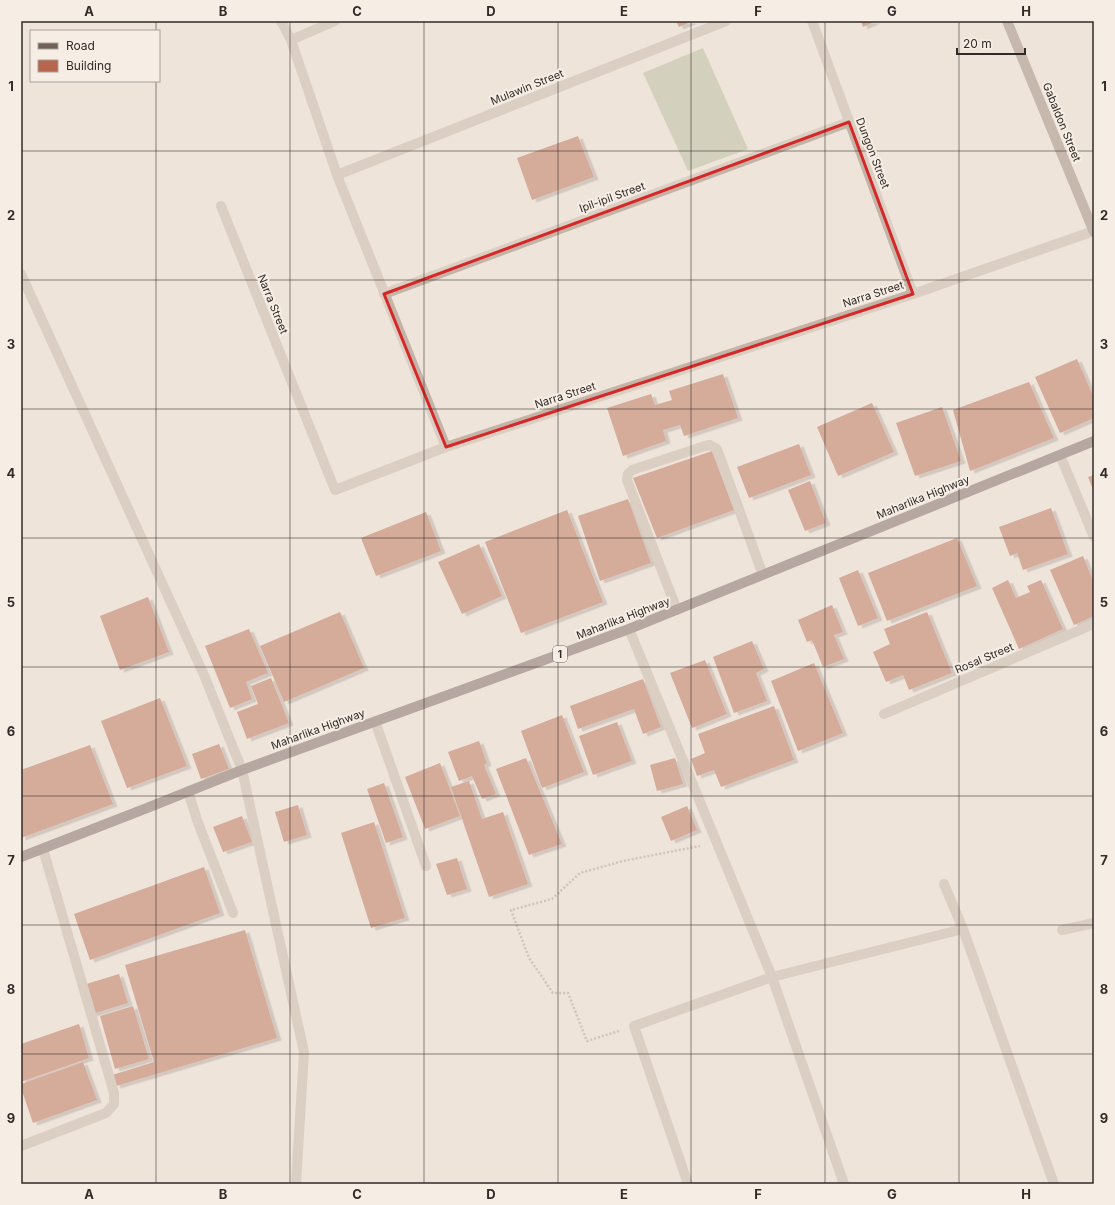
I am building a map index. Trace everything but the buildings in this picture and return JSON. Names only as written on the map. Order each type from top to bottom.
[{"type":"main road","name":"Gabaldon Street","points":[[1007,21],[1094,231]]},
{"type":"main road","name":"Maharlika Highway","points":[[21,857],[242,770],[629,629],[1094,441]]},
{"type":"street","points":[[281,21],[291,40],[337,176],[446,447]]},
{"type":"street","points":[[291,40],[335,21]]},
{"type":"street","name":"Mulawin Street","points":[[337,176],[726,21]]},
{"type":"street","name":"Dungon Street","points":[[812,21],[913,294]]},
{"type":"street","name":"Ipil-ipil Street","points":[[384,294],[849,122]]},
{"type":"street","name":"Narra Street","points":[[221,206],[335,490],[446,447],[913,294],[1094,231]]},
{"type":"street","points":[[21,274],[200,668],[242,770],[304,1052],[296,1184]]},
{"type":"street","points":[[677,610],[627,480],[628,474],[632,470],[705,446],[713,446],[716,449],[763,575]]},
{"type":"street","points":[[1060,455],[1094,537]]},
{"type":"street","name":"Rosal Street","points":[[884,714],[1094,624]]},
{"type":"street","points":[[629,629],[772,977],[844,1184]]},
{"type":"street","points":[[375,721],[426,866]]},
{"type":"street","points":[[188,791],[197,820],[233,913]]},
{"type":"street","points":[[21,1146],[106,1113],[114,1104],[114,1093],[42,849]]},
{"type":"street","points":[[944,884],[963,929],[1054,1184]]},
{"type":"street","points":[[1062,930],[1094,923]]},
{"type":"street","points":[[688,1184],[634,1026],[772,977],[963,929]]},
{"type":"path","points":[[634,1026],[587,1041],[568,993],[553,992],[530,958],[511,910],[552,899],[580,874],[623,861],[716,842]]},
{"type":"highlighted area","points":[[849,122],[913,294],[446,447],[384,294]]},
{"type":"green space","points":[[703,48],[748,149],[688,171],[643,73]]}]
